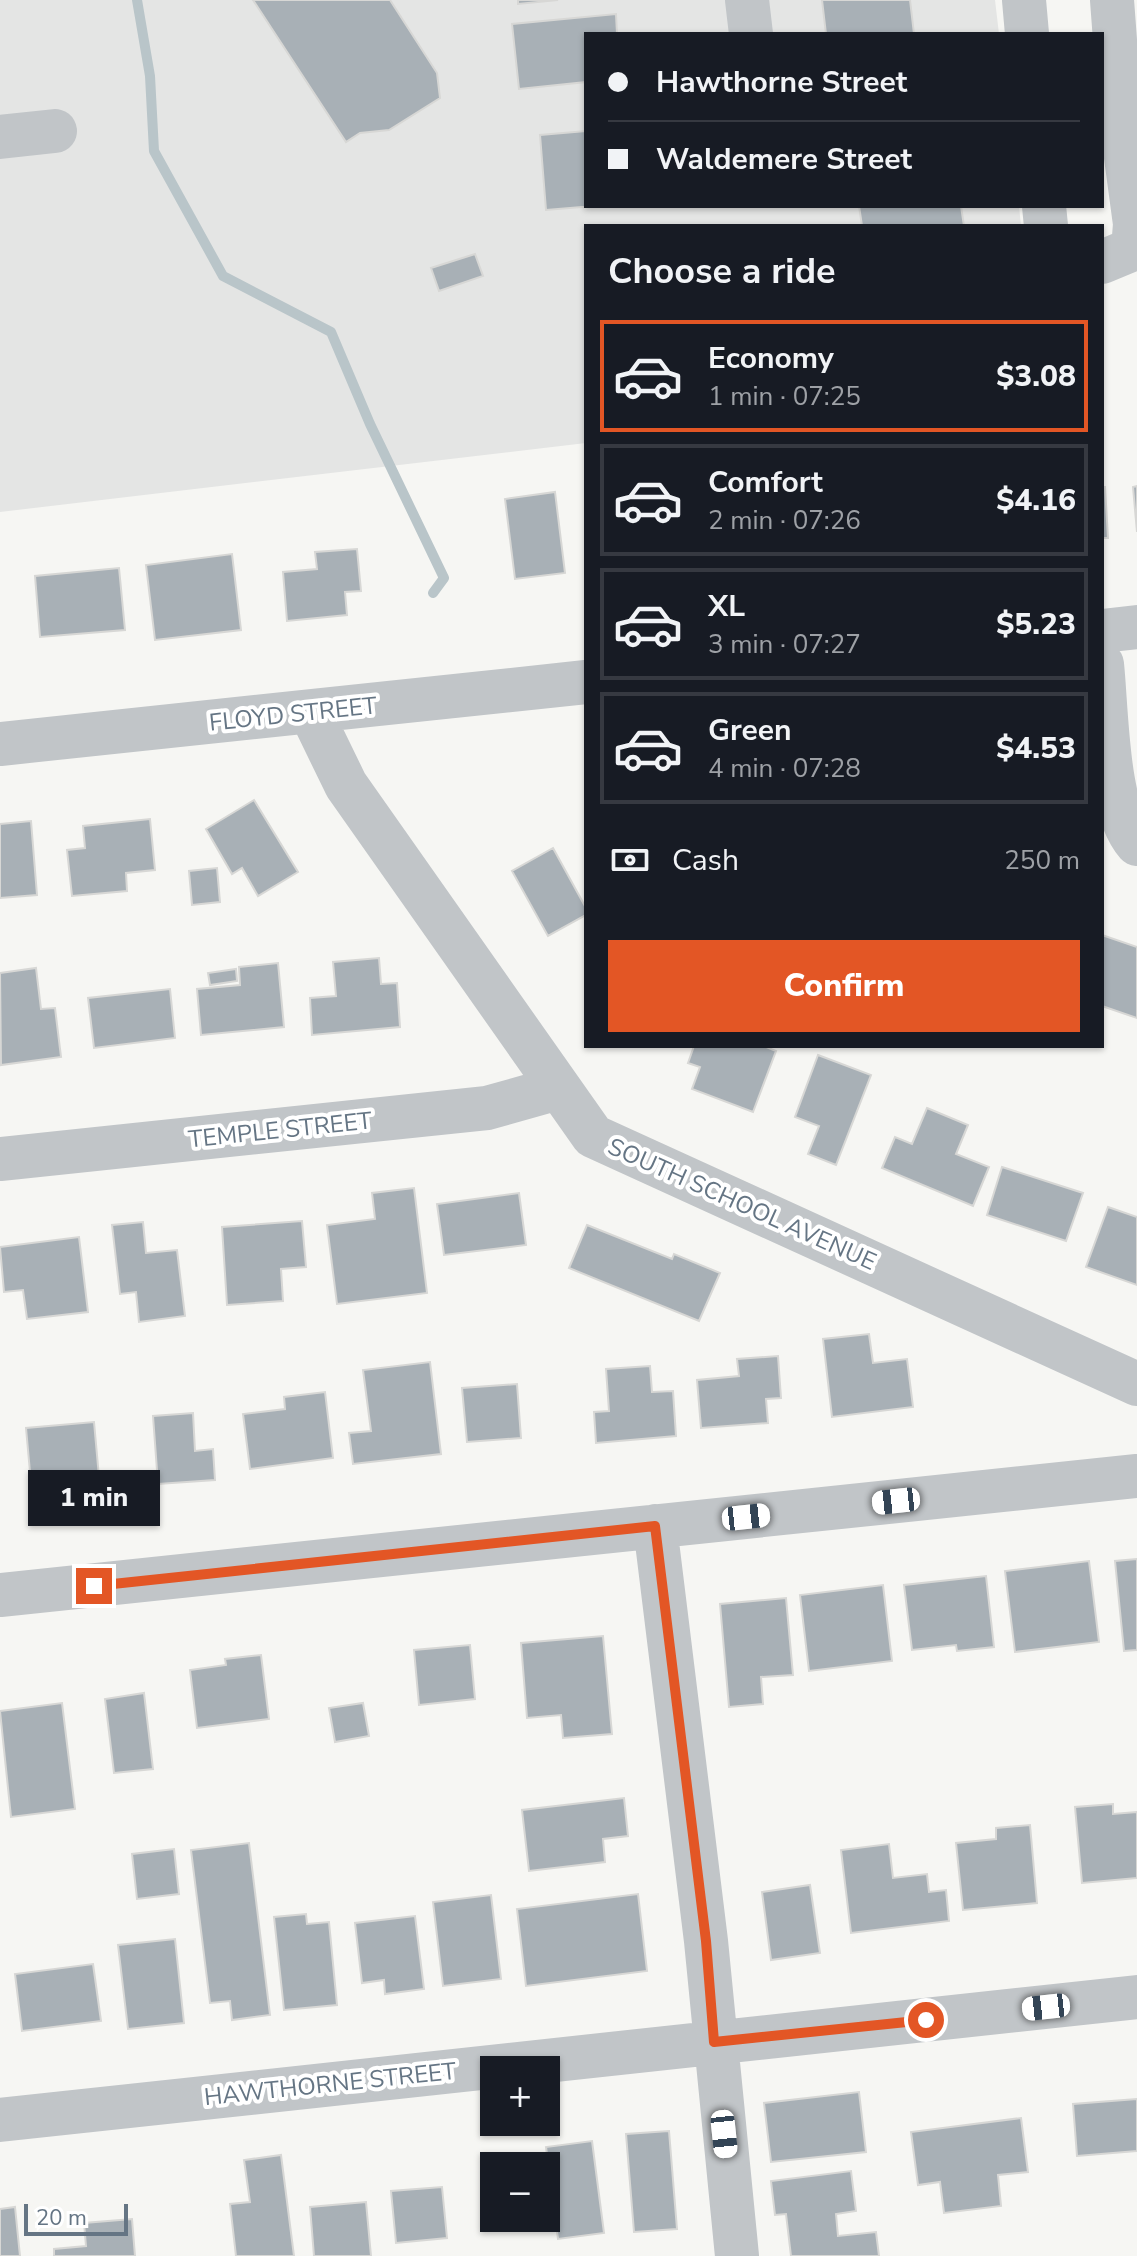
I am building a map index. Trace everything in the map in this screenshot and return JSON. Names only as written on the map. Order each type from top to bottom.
[{"type":"street","points":[[747,0],[751,32]]},
{"type":"street","points":[[1024,0],[1027,32]]},
{"type":"street","points":[[1104,261],[1133,249],[1135,224],[1121,120],[1112,0]]},
{"type":"street","points":[[0,137],[55,131]]},
{"type":"street","points":[[1104,631],[1137,627]]},
{"type":"street","name":"FLOYD STREET","points":[[0,744],[584,682]]},
{"type":"street","points":[[1104,683],[1117,804],[1126,831],[1137,844]]},
{"type":"street","name":"SOUTH SCHOOL AVENUE","points":[[311,713],[346,785],[593,1136],[1137,1384]]},
{"type":"street","name":"TEMPLE STREET","points":[[0,1159],[487,1108],[558,1088]]},
{"type":"street","points":[[0,1595],[1137,1476]]},
{"type":"street","points":[[655,1526],[706,1941],[737,2256]]},
{"type":"street","name":"HAWTHORNE STREET","points":[[0,2120],[1137,1997]]},
{"type":"shaded area","points":[[0,0],[730,0],[733,32],[584,32],[584,208],[1019,208],[1021,224],[584,224],[584,443],[0,512]]},
{"type":"shaded area","points":[[765,0],[995,0],[999,32],[769,32]]},
{"type":"building","points":[[253,0],[390,0],[437,73],[440,98],[389,130],[360,133],[346,142]]},
{"type":"building","points":[[518,0],[558,0],[518,4]]},
{"type":"building","points":[[822,0],[910,0],[914,32],[826,32]]},
{"type":"building","points":[[616,14],[617,32],[584,32],[584,82],[519,89],[512,24]]},
{"type":"building","points":[[584,131],[584,207],[546,210],[540,135]]},
{"type":"building","points":[[859,208],[961,208],[964,224],[862,224]]},
{"type":"building","points":[[475,254],[483,276],[439,291],[431,268]]},
{"type":"building","points":[[1137,486],[1137,532],[1133,487]]},
{"type":"building","points":[[1104,487],[1105,487],[1108,538],[1104,538]]},
{"type":"building","points":[[555,492],[565,573],[515,579],[505,499]]},
{"type":"building","points":[[357,549],[361,591],[345,592],[347,615],[287,621],[283,572],[317,569],[315,552]]},
{"type":"building","points":[[232,554],[241,630],[155,640],[146,565]]},
{"type":"building","points":[[119,568],[125,630],[40,637],[35,576]]},
{"type":"building","points":[[254,800],[298,872],[258,896],[242,868],[232,874],[206,829]]},
{"type":"building","points":[[150,819],[155,870],[126,873],[127,891],[72,896],[67,850],[85,848],[83,826]]},
{"type":"building","points":[[31,821],[37,895],[0,898],[0,824]]},
{"type":"building","points":[[553,848],[584,904],[584,916],[548,936],[512,871]]},
{"type":"building","points":[[217,868],[220,902],[192,905],[189,871]]},
{"type":"building","points":[[1104,936],[1137,947],[1137,1018],[1104,1007]]},
{"type":"building","points":[[379,958],[381,984],[397,983],[400,1027],[312,1035],[310,998],[336,996],[333,962]]},
{"type":"building","points":[[278,963],[284,1027],[201,1035],[197,989],[240,985],[239,967]]},
{"type":"building","points":[[36,968],[41,1009],[55,1008],[61,1057],[1,1065],[0,973]]},
{"type":"building","points":[[236,969],[237,981],[210,985],[208,973]]},
{"type":"building","points":[[170,989],[175,1038],[94,1048],[88,998]]},
{"type":"building","points":[[693,1048],[769,1048],[776,1051],[753,1112],[692,1089],[700,1067],[688,1063]]},
{"type":"building","points":[[818,1055],[871,1075],[836,1165],[808,1154],[819,1126],[795,1117]]},
{"type":"building","points":[[927,1108],[968,1125],[956,1154],[989,1167],[973,1206],[882,1168],[895,1137],[912,1144]]},
{"type":"building","points":[[1002,1167],[1083,1193],[1066,1241],[987,1215]]},
{"type":"building","points":[[414,1188],[427,1293],[337,1304],[327,1225],[375,1219],[372,1193]]},
{"type":"building","points":[[519,1193],[526,1245],[444,1255],[437,1204]]},
{"type":"building","points":[[1108,1207],[1137,1217],[1137,1285],[1086,1267]]},
{"type":"building","points":[[302,1221],[306,1267],[281,1269],[283,1301],[227,1305],[222,1227]]},
{"type":"building","points":[[143,1222],[146,1253],[177,1250],[185,1316],[139,1322],[136,1292],[120,1294],[112,1225]]},
{"type":"building","points":[[587,1225],[672,1259],[674,1254],[720,1273],[699,1321],[569,1268]]},
{"type":"building","points":[[79,1237],[88,1312],[27,1319],[23,1290],[4,1292],[0,1247]]},
{"type":"building","points":[[869,1334],[873,1363],[907,1359],[913,1407],[832,1417],[823,1339]]},
{"type":"building","points":[[778,1356],[781,1398],[766,1399],[768,1423],[701,1428],[697,1380],[739,1376],[737,1359]]},
{"type":"building","points":[[430,1362],[441,1454],[353,1464],[349,1433],[371,1431],[363,1370]]},
{"type":"building","points":[[650,1366],[652,1392],[673,1391],[676,1436],[596,1443],[594,1412],[609,1411],[606,1369]]},
{"type":"building","points":[[517,1384],[521,1438],[467,1442],[462,1388]]},
{"type":"building","points":[[325,1392],[333,1458],[250,1469],[243,1414],[285,1409],[284,1397]]},
{"type":"building","points":[[193,1413],[195,1451],[213,1449],[215,1480],[158,1484],[153,1416]]},
{"type":"building","points":[[94,1422],[100,1488],[32,1494],[26,1428]]},
{"type":"building","points":[[1137,1559],[1137,1650],[1124,1651],[1115,1561]]},
{"type":"building","points":[[1089,1561],[1099,1642],[1015,1652],[1005,1571]]},
{"type":"building","points":[[986,1576],[994,1647],[957,1651],[956,1645],[912,1650],[904,1585]]},
{"type":"building","points":[[883,1585],[892,1661],[809,1671],[800,1595]]},
{"type":"building","points":[[786,1598],[793,1675],[761,1677],[763,1704],[729,1707],[720,1604]]},
{"type":"building","points":[[603,1636],[612,1734],[563,1738],[561,1715],[527,1718],[521,1643]]},
{"type":"building","points":[[470,1645],[475,1699],[419,1705],[414,1650]]},
{"type":"building","points":[[261,1655],[269,1719],[197,1728],[190,1670],[226,1665],[225,1659]]},
{"type":"building","points":[[144,1693],[153,1769],[114,1773],[105,1699]]},
{"type":"building","points":[[62,1703],[75,1809],[11,1817],[0,1711]]},
{"type":"building","points":[[363,1703],[369,1736],[335,1742],[329,1708]]},
{"type":"building","points":[[624,1798],[628,1836],[603,1839],[605,1862],[529,1871],[522,1810]]},
{"type":"building","points":[[1113,1804],[1113,1814],[1137,1812],[1137,1878],[1082,1883],[1075,1807]]},
{"type":"building","points":[[1030,1825],[1037,1903],[963,1910],[956,1843],[996,1839],[996,1828]]},
{"type":"building","points":[[249,1843],[270,2015],[232,2020],[230,2001],[210,2003],[191,1850]]},
{"type":"building","points":[[889,1844],[893,1878],[927,1874],[929,1892],[946,1890],[949,1921],[851,1933],[841,1850]]},
{"type":"building","points":[[174,1849],[179,1894],[137,1899],[132,1854]]},
{"type":"building","points":[[810,1885],[820,1953],[771,1960],[762,1892]]},
{"type":"building","points":[[638,1894],[647,1971],[526,1986],[517,1909]]},
{"type":"building","points":[[491,1895],[501,1979],[443,1986],[433,1902]]},
{"type":"building","points":[[306,1914],[307,1924],[329,1922],[337,2005],[284,2010],[274,1917]]},
{"type":"building","points":[[415,1916],[424,1989],[385,1994],[384,1980],[362,1983],[355,1923]]},
{"type":"building","points":[[175,1939],[184,2023],[128,2029],[118,1945]]},
{"type":"building","points":[[93,1964],[101,2021],[22,2031],[15,1974]]},
{"type":"building","points":[[859,2092],[866,2152],[771,2162],[764,2103]]},
{"type":"building","points":[[1137,2099],[1137,2151],[1077,2156],[1073,2104]]},
{"type":"building","points":[[1021,2118],[1028,2172],[998,2175],[1001,2206],[944,2213],[940,2182],[918,2185],[911,2132]]},
{"type":"building","points":[[669,2131],[677,2229],[634,2232],[626,2134]]},
{"type":"building","points":[[592,2141],[604,2233],[558,2239],[560,2152],[547,2152],[546,2147]]},
{"type":"building","points":[[281,2155],[294,2256],[236,2256],[230,2204],[250,2202],[244,2160]]},
{"type":"building","points":[[851,2171],[856,2211],[836,2214],[838,2236],[876,2232],[879,2256],[791,2256],[786,2214],[775,2215],[771,2181]]},
{"type":"building","points":[[442,2187],[447,2238],[396,2243],[391,2191]]},
{"type":"building","points":[[366,2202],[371,2256],[314,2256],[310,2207]]},
{"type":"building","points":[[15,2207],[20,2256],[0,2256],[0,2209]]},
{"type":"building","points":[[132,2219],[135,2256],[54,2256],[54,2249],[86,2246],[84,2223]]},
{"type":"waterway","points":[[137,0],[150,76],[154,151],[223,276],[331,332],[370,424],[444,578],[433,593]]},
{"type":"route","points":[[94,1586],[655,1526],[706,1941],[714,2042],[926,2020]]}]
